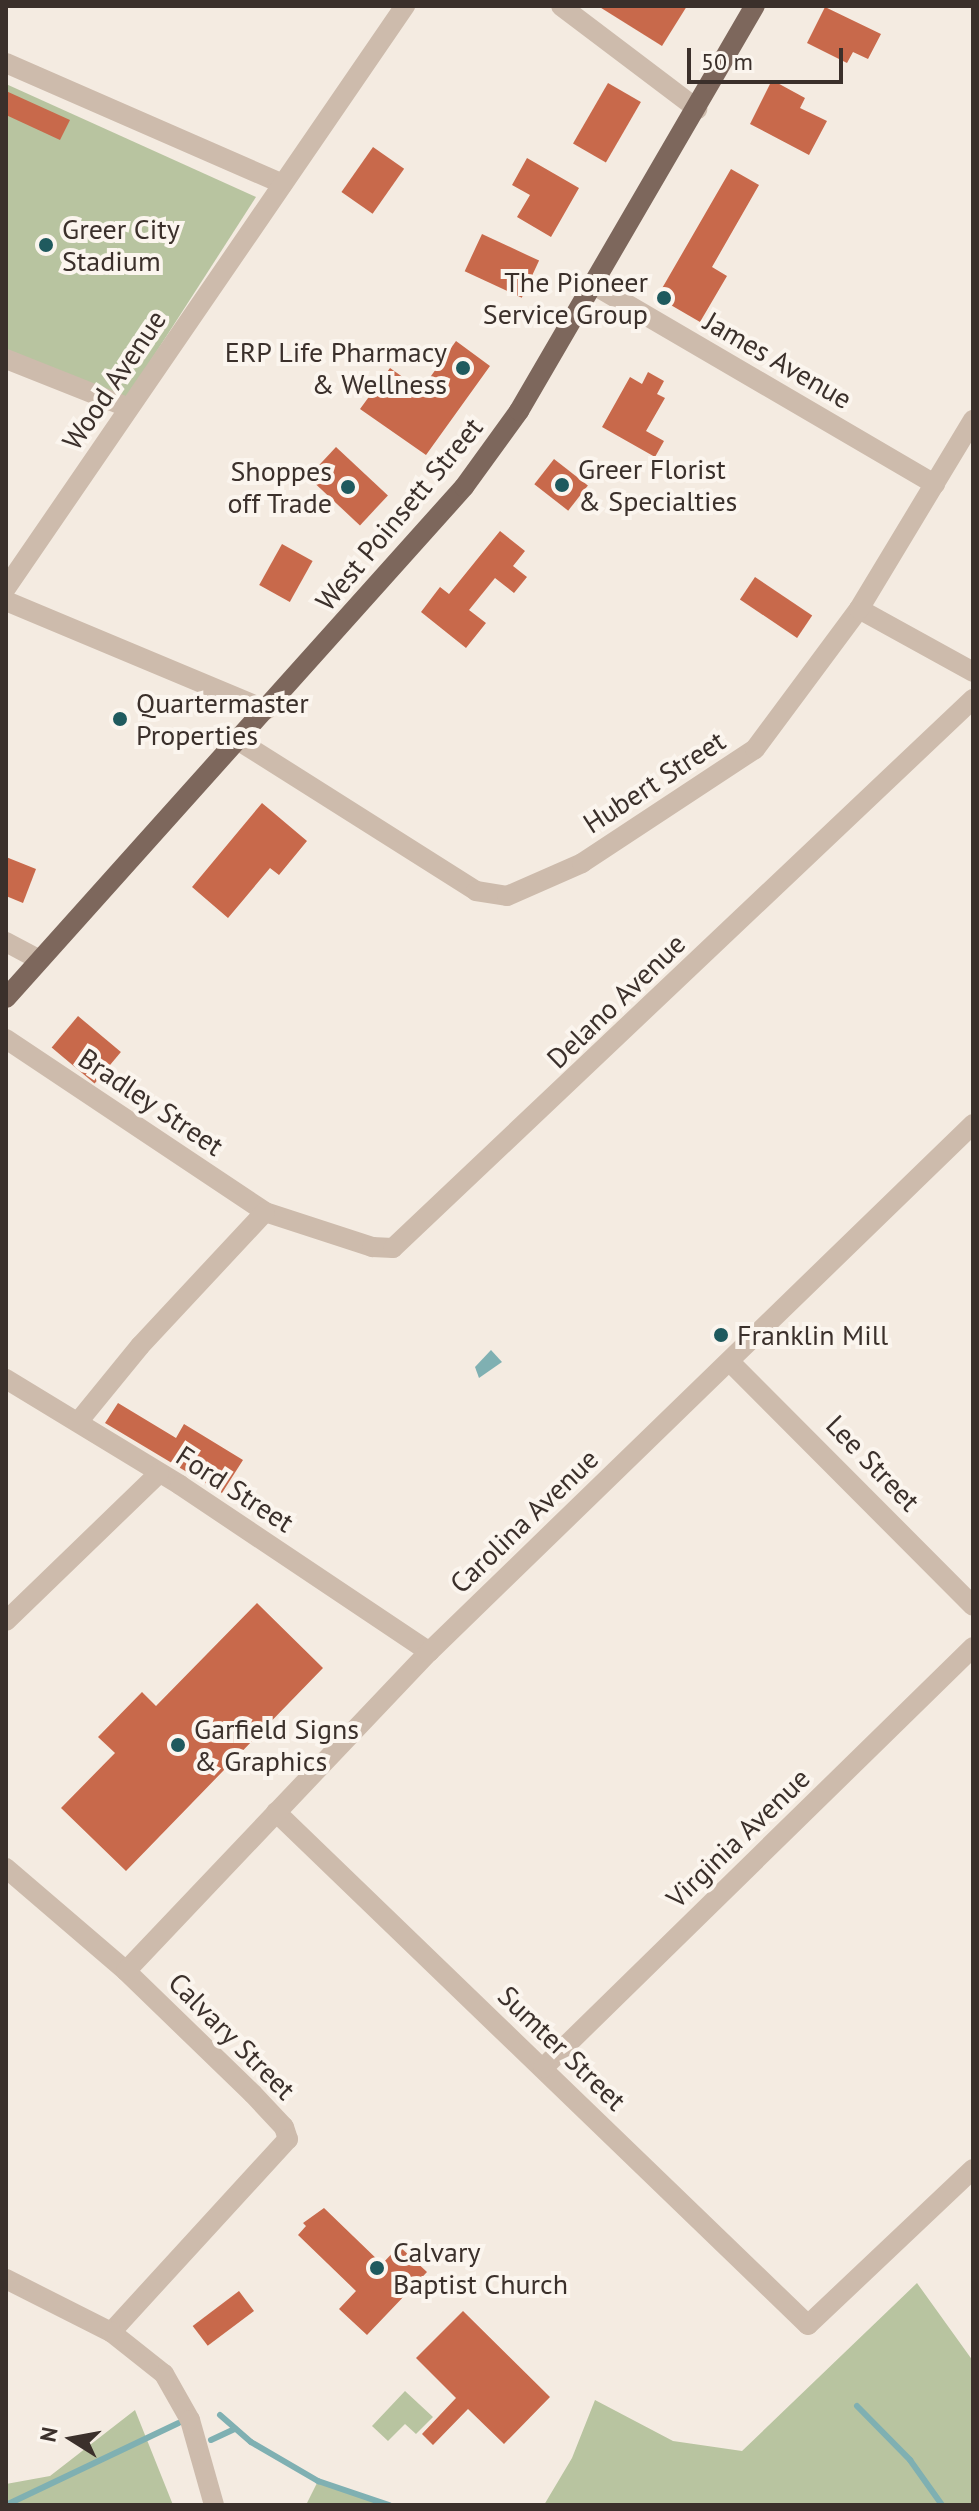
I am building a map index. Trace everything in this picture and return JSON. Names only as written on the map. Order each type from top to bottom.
[{"type":"main road","name":"West Poinsett Street","points":[[6,998],[464,487],[519,411],[755,6]]},
{"type":"street","name":"Wood Avenue","points":[[6,588],[405,6]]},
{"type":"street","points":[[561,6],[697,109]]},
{"type":"street","points":[[6,63],[283,184]]},
{"type":"street","name":"James Avenue","points":[[594,285],[935,484]]},
{"type":"street","points":[[6,359],[129,408]]},
{"type":"street","name":"Hubert Street","points":[[239,741],[476,891],[507,896],[582,863],[755,749],[859,609],[973,420]]},
{"type":"street","points":[[6,601],[266,710]]},
{"type":"street","points":[[859,609],[973,672]]},
{"type":"street","name":"Delano Avenue","points":[[265,1212],[372,1247],[402,1244],[973,699]]},
{"type":"street","points":[[6,942],[40,960]]},
{"type":"street","name":"Bradley Street","points":[[6,1039],[265,1212]]},
{"type":"street","name":"Carolina Avenue","points":[[126,1971],[429,1652],[973,1124]]},
{"type":"street","points":[[78,1422],[140,1346],[265,1212]]},
{"type":"street","name":"Lee Street","points":[[730,1362],[973,1606]]},
{"type":"street","name":"Ford Street","points":[[6,1379],[159,1473],[429,1652]]},
{"type":"street","points":[[6,1621],[159,1473]]},
{"type":"street","name":"Virginia Avenue","points":[[543,2068],[973,1647]]},
{"type":"street","name":"Sumter Street","points":[[276,1812],[808,2325],[973,2169]]},
{"type":"street","name":"Calvary Street","points":[[6,1868],[126,1971],[253,2094],[284,2127],[288,2139],[111,2332]]},
{"type":"street","points":[[6,2279],[111,2332],[150,2360],[178,2396],[199,2445],[214,2505]]},
{"type":"green space","points":[[6,84],[256,197],[126,399],[6,349]]},
{"type":"green space","points":[[917,2283],[973,2361],[973,2505],[544,2505],[572,2458],[595,2400],[673,2441],[742,2451]]},
{"type":"green space","points":[[405,2391],[433,2417],[416,2434],[405,2424],[388,2441],[372,2426]]},
{"type":"green space","points":[[135,2410],[173,2505],[6,2505],[6,2484],[50,2476]]},
{"type":"green space","points":[[318,2481],[389,2505],[306,2505]]},
{"type":"water","points":[[491,1350],[502,1362],[479,1378],[475,1367]]},
{"type":"building","points":[[598,6],[687,6],[662,46]]},
{"type":"building","points":[[825,7],[881,34],[868,59],[853,52],[847,63],[807,43]]},
{"type":"building","points":[[772,80],[805,98],[800,108],[827,121],[809,155],[750,124]]},
{"type":"building","points":[[608,83],[641,102],[606,163],[573,144]]},
{"type":"building","points":[[6,91],[70,120],[60,140],[6,115]]},
{"type":"building","points":[[373,147],[404,169],[373,214],[341,192]]},
{"type":"building","points":[[527,158],[579,188],[551,237],[517,217],[530,195],[512,185]]},
{"type":"building","points":[[731,169],[759,185],[712,267],[727,276],[700,322],[657,297]]},
{"type":"building","points":[[482,234],[539,261],[522,298],[465,271]]},
{"type":"building","points":[[456,341],[490,366],[426,455],[360,409],[390,368],[421,390]]},
{"type":"building","points":[[648,372],[664,381],[657,394],[665,398],[646,431],[664,441],[655,457],[602,427],[630,377],[642,384]]},
{"type":"building","name":"Shoppes off Trade","points":[[336,447],[388,495],[360,525],[308,477]]},
{"type":"building","name":"Greer Florist & Specialties","points":[[554,459],[588,485],[568,511],[534,484]]},
{"type":"building","points":[[500,531],[525,551],[513,566],[527,577],[514,593],[495,578],[469,610],[486,623],[466,648],[421,612],[440,587],[449,594]]},
{"type":"building","points":[[282,544],[313,561],[290,602],[259,585]]},
{"type":"building","points":[[755,577],[812,616],[797,638],[740,599]]},
{"type":"building","points":[[262,803],[307,841],[279,875],[270,868],[228,918],[192,887]]},
{"type":"building","points":[[6,857],[36,869],[23,903],[6,896]]},
{"type":"building","points":[[78,1016],[121,1052],[95,1083],[52,1047]]},
{"type":"building","points":[[118,1403],[176,1438],[184,1424],[243,1460],[222,1493],[105,1423]]},
{"type":"building","name":"Garfield Signs & Graphics","points":[[257,1603],[323,1668],[126,1871],[61,1808],[115,1753],[98,1737],[142,1692],[156,1706]]},
{"type":"building","name":"Calvary Baptist Church","points":[[324,2208],[382,2264],[399,2246],[427,2272],[367,2335],[339,2309],[356,2291],[298,2235],[306,2226],[303,2223]]},
{"type":"building","points":[[239,2291],[254,2311],[208,2346],[193,2326]]},
{"type":"building","points":[[463,2311],[550,2397],[504,2444],[468,2409],[433,2445],[422,2434],[456,2398],[416,2358]]},
{"type":"waterway","points":[[857,2406],[910,2460],[942,2505]]},
{"type":"waterway","points":[[220,2415],[251,2442],[318,2481],[389,2505]]},
{"type":"waterway","points":[[6,2505],[179,2423]]},
{"type":"waterway","points":[[211,2440],[235,2429]]},
{"type":"place","name":"Greer City Stadium","points":[[46,245]]},
{"type":"place","name":"The Pioneer Service Group","points":[[664,298]]},
{"type":"place","name":"ERP Life Pharmacy & Wellness","points":[[463,368]]},
{"type":"place","name":"Greer Florist & Specialties","points":[[562,485]]},
{"type":"place","name":"Shoppes off Trade","points":[[348,487]]},
{"type":"place","name":"Quartermaster Properties","points":[[120,719]]},
{"type":"place","name":"Franklin Mill","points":[[721,1335]]},
{"type":"place","name":"Garfield Signs & Graphics","points":[[178,1745]]},
{"type":"place","name":"Calvary Baptist Church","points":[[377,2268]]}]
